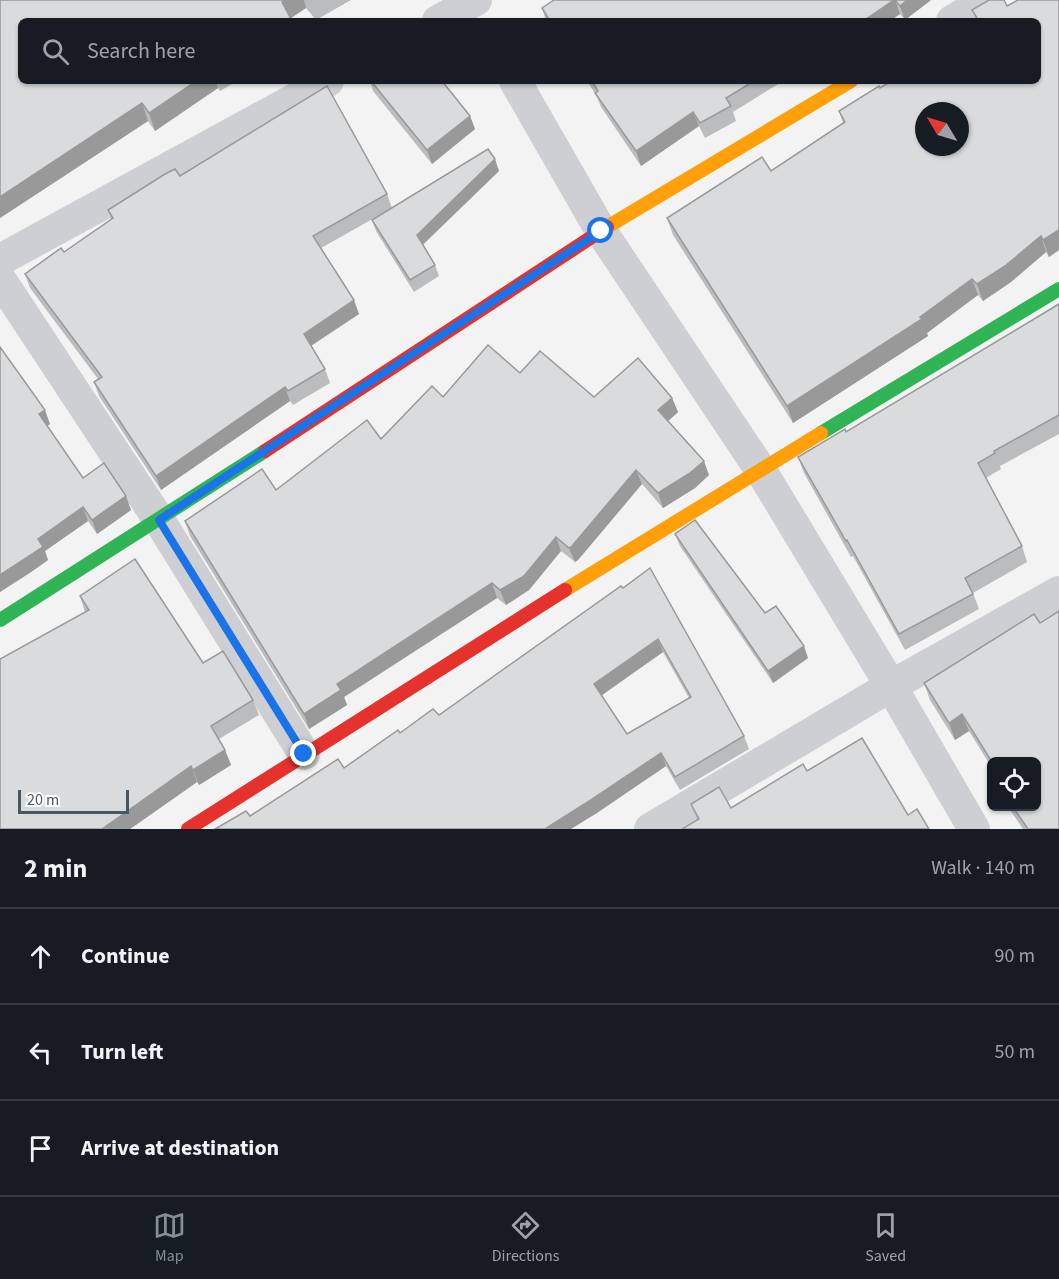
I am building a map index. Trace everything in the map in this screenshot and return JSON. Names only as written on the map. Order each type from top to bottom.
[{"type":"street","points":[[957,18],[987,0]]},
{"type":"street","points":[[445,18],[474,6]]},
{"type":"street","points":[[0,260],[323,84]]},
{"type":"street","points":[[517,84],[601,231],[760,469],[974,829]]},
{"type":"street","points":[[0,620],[159,520],[601,231],[847,84]]},
{"type":"street","points":[[0,279],[159,520],[304,754]]},
{"type":"street","points":[[188,829],[760,469],[1059,289]]},
{"type":"street","points":[[650,829],[891,686],[1059,592]]},
{"type":"building","points":[[0,0],[285,0],[282,2],[290,18],[18,18],[18,84],[192,84],[149,113],[142,103],[0,197]]},
{"type":"building","points":[[554,0],[894,0],[867,18],[548,18],[542,8]]},
{"type":"building","points":[[895,0],[907,0],[900,6]]},
{"type":"building","points":[[989,0],[1004,0],[1007,6],[1018,0],[1059,0],[1059,230],[1043,240],[1041,236],[1005,266],[977,284],[972,279],[920,317],[922,319],[787,406],[667,218],[762,157],[771,171],[845,122],[839,111],[879,86],[880,88],[886,84],[1041,84],[1041,18],[977,18],[972,10]]},
{"type":"building","points":[[373,84],[444,84],[470,116],[427,150]]},
{"type":"building","points":[[594,84],[749,84],[726,98],[731,106],[700,123],[693,112],[636,151],[595,93],[598,91]]},
{"type":"building","points":[[327,86],[387,194],[313,236],[354,300],[304,334],[325,369],[288,391],[285,387],[156,476],[94,382],[102,377],[25,274],[61,248],[64,252],[113,218],[108,210],[165,174],[175,169],[180,176]]},
{"type":"building","points":[[488,149],[495,159],[417,235],[435,265],[410,280],[372,220]]},
{"type":"building","points":[[1059,304],[1059,415],[994,451],[995,453],[978,463],[1022,546],[965,578],[973,594],[899,634],[798,457],[845,429],[846,432]]},
{"type":"building","points":[[488,345],[520,373],[540,351],[594,397],[638,358],[672,398],[658,410],[704,461],[690,473],[658,493],[636,470],[572,546],[569,548],[556,537],[524,576],[500,590],[492,583],[337,684],[341,690],[304,714],[185,521],[262,469],[276,490],[367,420],[381,439],[432,386],[443,397]]},
{"type":"building","points":[[0,347],[45,410],[39,414],[83,478],[104,463],[126,496],[92,520],[83,507],[38,539],[43,547],[0,575]]},
{"type":"building","points":[[695,520],[765,613],[776,606],[804,646],[768,671],[675,534]]},
{"type":"building","points":[[135,559],[203,663],[223,651],[253,700],[211,726],[225,750],[193,770],[191,766],[102,829],[0,829],[0,659],[89,610],[80,596]]},
{"type":"building","points":[[650,568],[744,736],[675,777],[661,753],[545,829],[215,829],[246,811],[250,816],[338,759],[344,768],[398,730],[400,733],[433,709],[439,715],[621,586],[623,588]],"holes":[[[658,639],[691,697],[627,734],[594,684]]]},
{"type":"building","points":[[1059,611],[1059,829],[1028,829],[1016,811],[1041,811],[1041,757],[989,757],[962,714],[949,723],[924,683],[1034,614],[1040,623]]},
{"type":"building","points":[[862,738],[908,815],[917,809],[929,829],[682,829],[699,819],[691,804],[719,787],[731,808],[803,764],[807,771]]},
{"type":"traffic: fast","points":[[821,433],[1059,289]]},
{"type":"traffic: fast","points":[[0,620],[265,451]]},
{"type":"traffic: slow","points":[[607,227],[846,84]]},
{"type":"traffic: slow","points":[[565,590],[821,433]]},
{"type":"traffic: jam","points":[[265,451],[607,227]]},
{"type":"traffic: jam","points":[[188,829],[565,590]]},
{"type":"route","points":[[304,754],[159,520],[601,231]]}]
